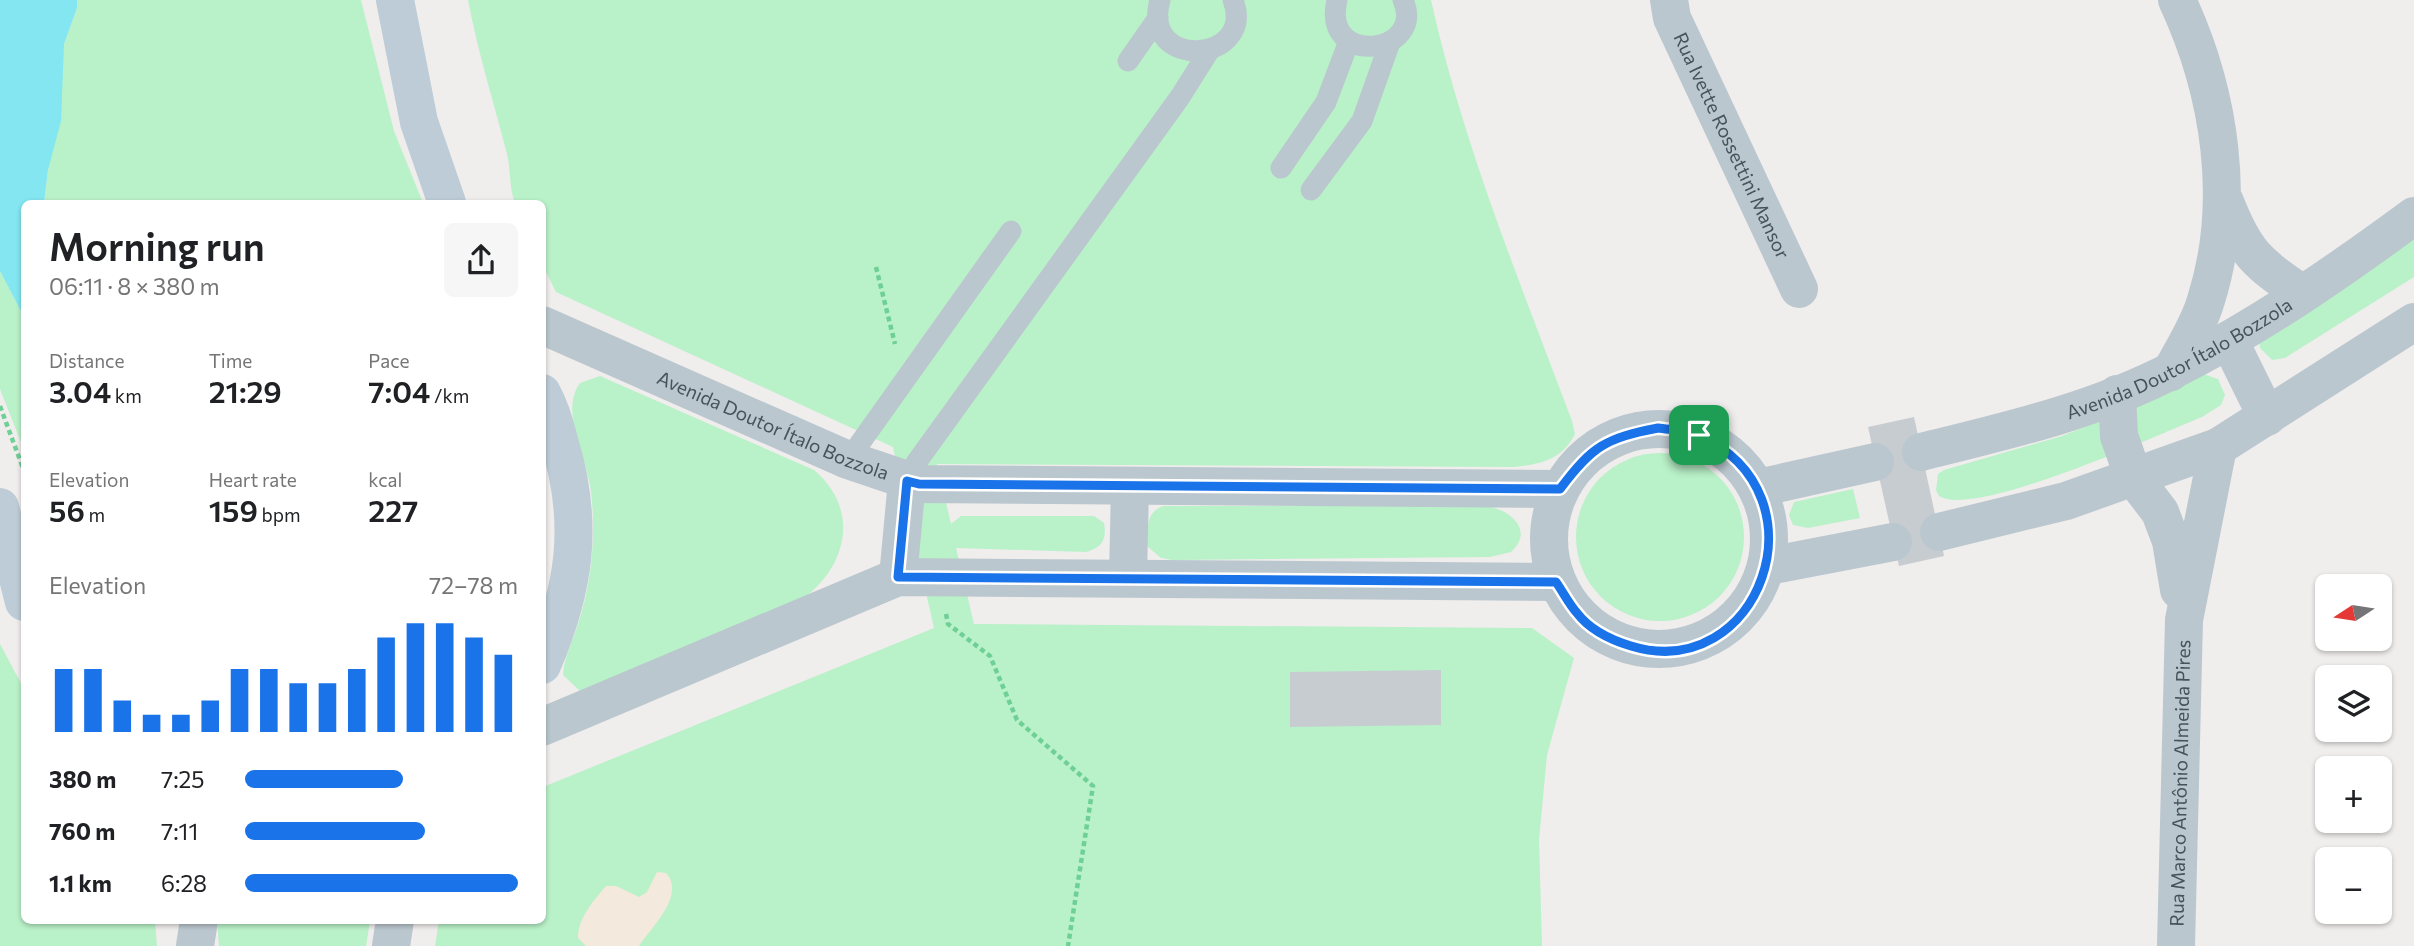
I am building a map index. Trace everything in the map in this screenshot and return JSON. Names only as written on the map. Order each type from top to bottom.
[{"type":"main road","points":[[395,0],[419,122],[446,200]]},
{"type":"main road","points":[[546,405],[568,472],[576,523],[560,624],[546,656]]},
{"type":"main road","points":[[0,507],[21,590]]},
{"type":"street","name":"Rua Ivette Rossettini Mansor","points":[[1669,0],[1672,18],[1799,289]]},
{"type":"street","points":[[2171,372],[2206,303],[2218,255],[2224,200],[2219,136],[2189,25],[2178,0]]},
{"type":"street","points":[[2224,200],[2240,240],[2259,264],[2301,293]]},
{"type":"street","name":"Avenida Doutor Ítalo Bozzola","points":[[1921,452],[2039,423],[2171,372],[2229,340],[2414,216]]},
{"type":"street","points":[[1939,532],[2066,501],[2218,447],[2414,322]]},
{"type":"street","name":"Avenida Doutor Ítalo Bozzola","points":[[546,327],[848,460],[919,484],[1560,489]]},
{"type":"street","points":[[2229,340],[2267,417]]},
{"type":"street","name":"Rua Marco Antônio Almeida Pires","points":[[2117,394],[2119,436],[2134,478],[2160,512],[2171,541],[2184,620]]},
{"type":"street","points":[[1658,428],[1699,435],[1733,456],[1758,488],[1770,526],[1768,566],[1751,603],[1723,631],[1687,648],[1648,651],[1610,639],[1578,615],[1556,582],[1549,551],[1550,519],[1560,489],[1585,456],[1619,436],[1658,428]]},
{"type":"street","name":"Rua Marco Antônio Almeida Pires","points":[[2176,946],[2184,620],[2218,447]]},
{"type":"street","points":[[1758,488],[1875,462]]},
{"type":"street","points":[[898,577],[907,481]]},
{"type":"street","points":[[1128,579],[1130,486]]},
{"type":"street","points":[[1768,566],[1894,542]]},
{"type":"street","points":[[546,725],[898,577],[1556,582]]},
{"type":"street","points":[[195,946],[198,924]]},
{"type":"street","points":[[391,946],[394,924]]},
{"type":"lane","points":[[1159,9],[1170,42],[1195,53],[1209,51],[1222,44],[1231,33],[1236,19],[1233,0]]},
{"type":"lane","points":[[1337,0],[1335,16],[1339,30],[1349,41],[1362,47],[1376,48],[1390,43]]},
{"type":"lane","points":[[1311,190],[1362,121],[1390,43],[1400,32],[1405,19],[1403,0]]},
{"type":"lane","points":[[1128,61],[1159,9]]},
{"type":"lane","points":[[1281,168],[1326,102],[1349,41]]},
{"type":"lane","points":[[907,481],[916,464],[1173,107],[1209,51]]},
{"type":"lane","points":[[848,460],[1011,231]]},
{"type":"path","points":[[0,405],[21,463]]},
{"type":"green space","points":[[77,0],[361,0],[394,131],[422,200],[44,200],[64,44],[77,8]]},
{"type":"green space","points":[[468,0],[1431,0],[1444,54],[1476,160],[1572,421],[1575,434],[1564,450],[1542,462],[1514,467],[937,464],[951,524],[961,516],[1094,516],[1104,523],[1105,534],[1102,542],[1086,552],[956,548],[974,624],[1532,628],[1574,658],[1547,755],[1539,840],[1542,946],[435,946],[439,924],[546,924],[546,786],[934,628],[893,447],[556,292],[546,272],[546,200],[514,200],[507,154]]},
{"type":"green space","points":[[2414,233],[2414,277],[2285,358],[2272,360],[2260,348],[2259,339]]},
{"type":"green space","points":[[0,271],[21,311],[21,442],[0,389]]},
{"type":"green space","points":[[2203,374],[2218,379],[2225,395],[2221,405],[2202,417],[2109,456],[2026,486],[1989,496],[1959,500],[1939,496],[1936,490],[1938,474],[1944,470],[2062,436],[2129,409]]},
{"type":"green space","points":[[600,376],[814,470],[829,485],[838,502],[843,519],[843,536],[830,570],[803,599],[581,692],[563,675],[587,591],[593,542],[589,478],[576,436],[572,407],[580,383]]},
{"type":"green space","points":[[1660,453],[1692,459],[1720,477],[1738,505],[1744,537],[1738,569],[1720,597],[1692,615],[1660,621],[1628,615],[1600,597],[1582,569],[1576,537],[1582,505],[1600,477],[1628,459]]},
{"type":"green space","points":[[1853,489],[1860,518],[1808,528],[1793,525],[1789,515],[1794,502]]},
{"type":"green space","points":[[1163,506],[1487,506],[1504,512],[1517,522],[1521,536],[1511,552],[1490,557],[1172,560],[1161,558],[1147,546],[1150,517]]},
{"type":"green space","points":[[0,644],[21,683],[21,924],[155,924],[157,946],[0,946]]},
{"type":"green space","points":[[217,924],[370,924],[366,946],[219,946]]},
{"type":"sand","points":[[657,872],[666,873],[671,882],[670,901],[639,946],[586,946],[578,938],[583,917],[606,886],[616,886],[639,897],[647,892]]},
{"type":"water","points":[[0,0],[77,0],[77,8],[64,44],[61,121],[48,170],[44,200],[21,200],[21,311],[0,271]]},
{"type":"building","points":[[1914,417],[1944,556],[1899,566],[1868,427]]},
{"type":"building","points":[[1441,670],[1441,725],[1290,727],[1290,672]]},
{"type":"route","points":[[1658,428],[1699,435],[1733,456],[1758,488],[1770,526],[1768,566],[1751,603],[1723,631],[1687,648],[1648,651],[1610,639],[1578,615],[1556,582],[898,577],[907,481],[919,484],[1560,489],[1585,456],[1619,436],[1658,428]]}]
